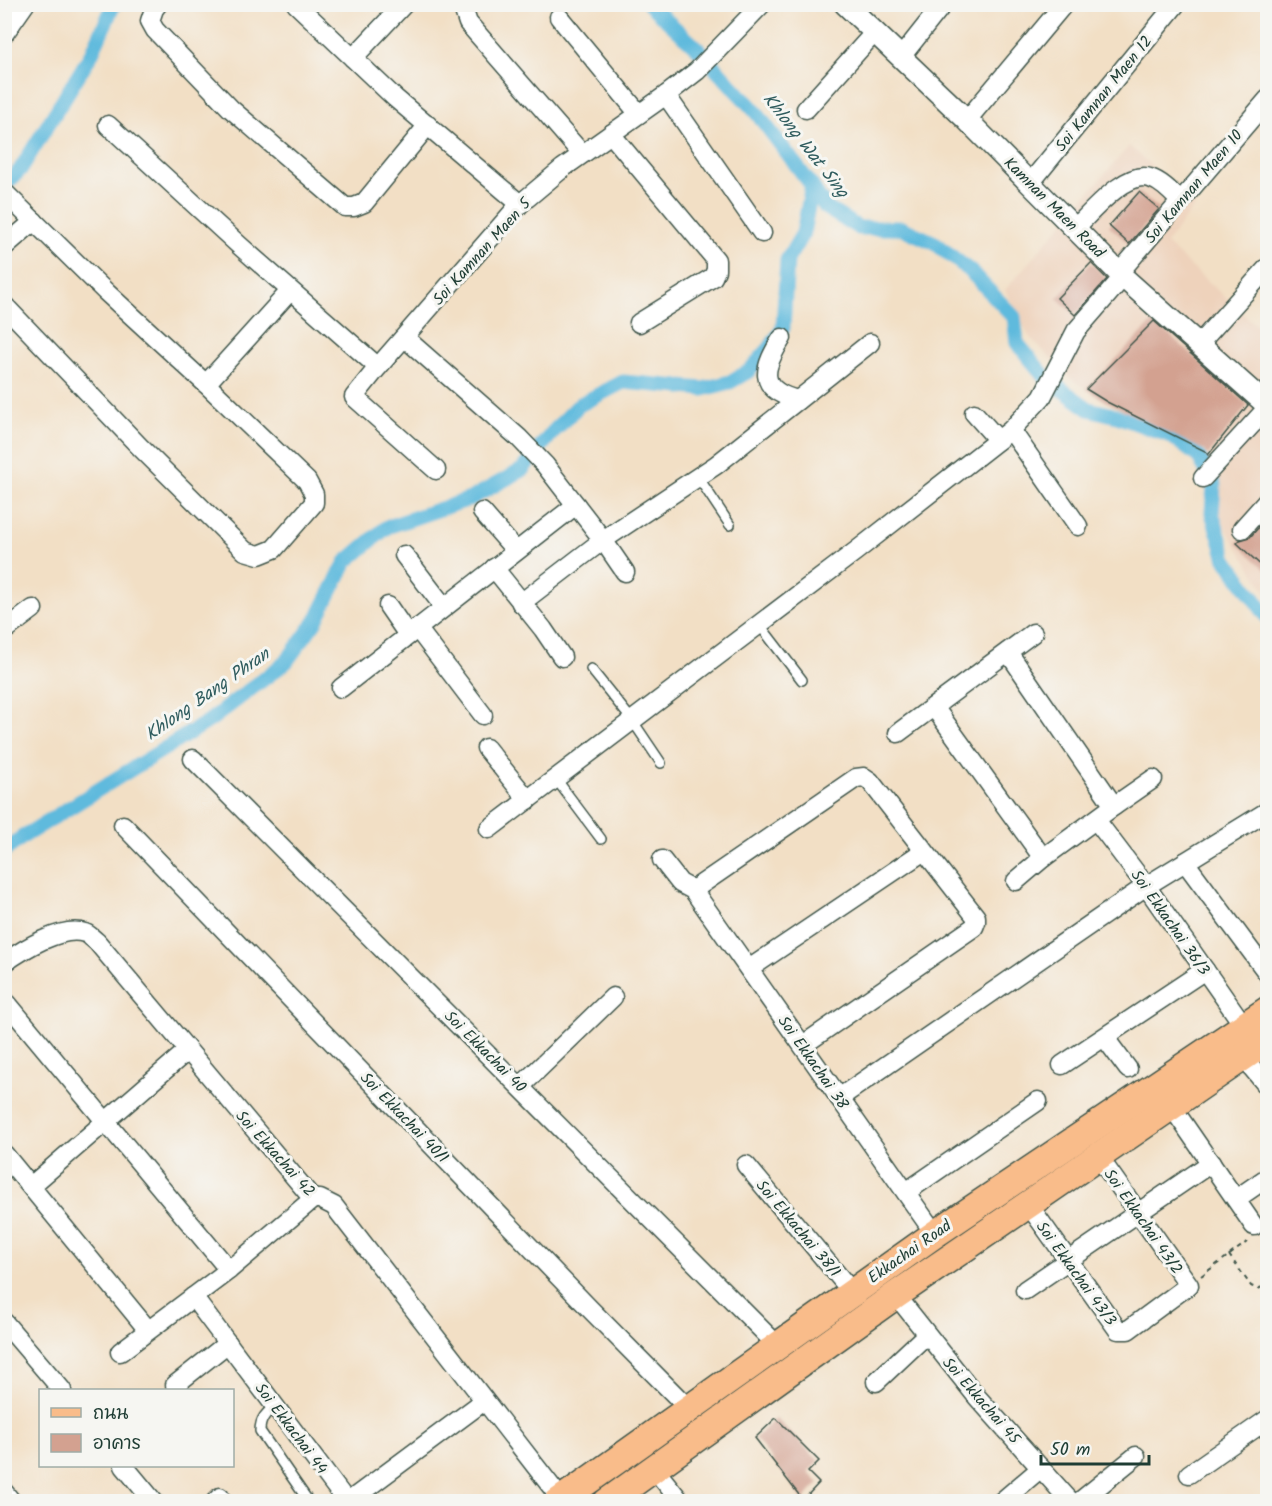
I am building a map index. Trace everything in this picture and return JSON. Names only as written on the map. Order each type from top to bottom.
[{"type":"main road","name":"Ekkachai Road","points":[[559,1500],[935,1233],[1268,1010]]},
{"type":"main road","name":"Ekkachai Road","points":[[607,1502],[896,1295],[1268,1040]]},
{"type":"main road","points":[[1108,1118],[1123,1140]]},
{"type":"street","points":[[4,34],[25,4]]},
{"type":"street","points":[[158,4],[150,21],[155,30],[231,109],[345,207],[354,207],[364,203],[428,125]]},
{"type":"street","points":[[296,4],[395,98],[520,204]]},
{"type":"street","points":[[353,58],[404,4]]},
{"type":"street","points":[[467,4],[464,11],[468,23],[582,154]]},
{"type":"street","name":"Soi Kamnan Maen 5","points":[[436,470],[354,397],[520,204],[563,168],[697,71],[762,4]]},
{"type":"street","name":"Kamnan Maen Road","points":[[845,4],[1031,182],[1121,275],[1268,407]]},
{"type":"street","points":[[900,57],[943,4]]},
{"type":"street","points":[[967,120],[1064,4]]},
{"type":"street","name":"Soi Kamnan Maen 12","points":[[1031,182],[1176,4]]},
{"type":"street","points":[[559,16],[639,114]]},
{"type":"street","points":[[806,109],[875,32]]},
{"type":"street","points":[[666,95],[762,233]]},
{"type":"street","name":"Soi Kamnan Maen 10","points":[[489,829],[1005,435],[1042,397],[1076,331],[1180,201],[1268,99]]},
{"type":"street","points":[[108,125],[378,367]]},
{"type":"street","points":[[611,134],[716,260],[713,277],[639,323]]},
{"type":"street","points":[[1075,228],[1120,185],[1135,178],[1149,177],[1164,185],[1180,201]]},
{"type":"street","points":[[4,305],[141,448],[245,551],[260,555],[274,549],[314,503],[314,494],[307,481],[106,292],[7,194]]},
{"type":"street","points":[[4,248],[34,221]]},
{"type":"street","points":[[1199,344],[1268,267]]},
{"type":"street","points":[[206,384],[291,291]]},
{"type":"street","points":[[405,338],[519,438],[545,465],[625,572]]},
{"type":"street","points":[[782,338],[766,368],[767,378],[782,396],[798,400]]},
{"type":"street","points":[[521,603],[603,540],[698,477],[870,344]]},
{"type":"street","points":[[1203,478],[1268,407]]},
{"type":"street","points":[[974,413],[1005,435],[1078,526]]},
{"type":"street","points":[[1242,529],[1268,500]]},
{"type":"street","points":[[341,688],[576,505]]},
{"type":"street","points":[[482,512],[516,551]]},
{"type":"street","points":[[404,555],[444,607]]},
{"type":"street","points":[[494,568],[543,629],[562,657]]},
{"type":"street","points":[[388,606],[413,631],[483,715]]},
{"type":"street","points":[[4,631],[33,609]]},
{"type":"street","points":[[898,734],[1033,633]]},
{"type":"street","points":[[1008,652],[1114,806]]},
{"type":"street","points":[[934,707],[1043,858]]},
{"type":"street","points":[[486,748],[528,800]]},
{"type":"street","name":"Soi Ekkachai 40","points":[[193,759],[777,1345]]},
{"type":"street","points":[[693,890],[856,778],[864,777],[870,781],[976,917],[974,927],[803,1045]]},
{"type":"street","points":[[1016,881],[1043,858],[1153,779]]},
{"type":"street","points":[[839,1098],[1146,886],[1268,811]]},
{"type":"street","name":"Soi Ekkachai 36/3","points":[[1096,820],[1146,886],[1244,1026]]},
{"type":"street","name":"Soi Ekkachai 40/1","points":[[123,825],[688,1408]]},
{"type":"street","points":[[749,969],[924,851]]},
{"type":"street","name":"Soi Ekkachai 38","points":[[662,860],[680,883],[693,890],[935,1233]]},
{"type":"street","points":[[1185,862],[1268,974]]},
{"type":"street","name":"Soi Ekkachai 42","points":[[4,963],[22,950],[65,933],[86,933],[97,942],[313,1199],[320,1199],[334,1206],[559,1500]]},
{"type":"street","points":[[1062,1065],[1205,970]]},
{"type":"street","points":[[520,1086],[613,997]]},
{"type":"street","points":[[7,1004],[229,1270]]},
{"type":"street","points":[[1105,1038],[1128,1069]]},
{"type":"street","points":[[31,1185],[187,1051]]},
{"type":"street","points":[[1243,1057],[1268,1087]]},
{"type":"street","points":[[906,1192],[1038,1101]]},
{"type":"street","points":[[1172,1107],[1254,1226]]},
{"type":"street","points":[[4,1154],[148,1330]]},
{"type":"street","name":"Soi Ekkachai 43/2","points":[[1098,1156],[1189,1285]]},
{"type":"street","points":[[1025,1290],[1211,1162]]},
{"type":"street","name":"Soi Ekkachai 38/1","points":[[746,1165],[852,1292]]},
{"type":"street","points":[[1236,1199],[1268,1177]]},
{"type":"street","points":[[120,1352],[229,1270],[313,1199]]},
{"type":"street","name":"Soi Ekkachai 43/3","points":[[1028,1204],[1118,1330],[1123,1332],[1128,1330],[1189,1285]]},
{"type":"street","name":"Soi Ekkachai 45","points":[[896,1295],[977,1397],[1071,1502]]},
{"type":"street","name":"Soi Ekkachai 44","points":[[193,1297],[344,1500]]},
{"type":"street","points":[[4,1322],[61,1389]]},
{"type":"street","points":[[876,1383],[926,1335]]},
{"type":"street","points":[[175,1385],[228,1343]]},
{"type":"street","points":[[344,1500],[484,1401]]},
{"type":"street","points":[[1189,1474],[1265,1428]]},
{"type":"street","points":[[1079,1502],[1136,1456]]},
{"type":"street","points":[[125,1467],[154,1502]]},
{"type":"street","points":[[653,1467],[681,1502]]},
{"type":"street","points":[[1001,1502],[1041,1468]]},
{"type":"street","points":[[4,1492],[12,1502]]},
{"type":"lane","points":[[698,477],[730,525]]},
{"type":"lane","points":[[759,624],[802,680]]},
{"type":"lane","points":[[591,669],[633,720],[661,763]]},
{"type":"lane","points":[[556,779],[601,839]]},
{"type":"lane","points":[[275,1406],[264,1416],[260,1424],[260,1431],[309,1502]]},
{"type":"path","points":[[1189,1285],[1253,1237],[1254,1226]]},
{"type":"path","points":[[1229,1255],[1251,1286],[1258,1289],[1268,1284]]},
{"type":"shaded area","points":[[1129,146],[1196,204],[1166,244],[1267,335],[1267,593],[1206,498],[1220,472],[1205,451],[1107,402],[1071,379],[1028,335],[1005,290]]},
{"type":"building","points":[[1139,192],[1159,209],[1129,244],[1109,226]]},
{"type":"building","points":[[1091,263],[1107,279],[1075,315],[1057,298]]},
{"type":"building","points":[[1154,321],[1248,405],[1208,455],[1205,451],[1107,402],[1086,389]]},
{"type":"building","points":[[1268,517],[1268,572],[1237,543],[1250,537]]},
{"type":"building","points":[[776,1418],[819,1461],[808,1472],[819,1483],[803,1500],[755,1438]]},
{"type":"waterway","points":[[4,186],[20,170],[92,53],[114,4]]},
{"type":"waterway","name":"Khlong Wat Sing","points":[[649,4],[699,50],[755,111],[826,208],[859,228],[902,228],[935,243],[970,271],[1014,317],[1017,343],[1046,378],[1089,409],[1117,416],[1171,436],[1199,457],[1214,485],[1212,513],[1226,559],[1268,618]]},
{"type":"waterway","name":"Khlong Bang Phran","points":[[4,851],[24,836],[209,721],[286,662],[315,622],[346,562],[387,527],[470,499],[522,470],[552,433],[579,405],[623,382],[703,389],[730,382],[749,371],[770,348],[783,328],[787,260],[803,233],[812,186]]}]
